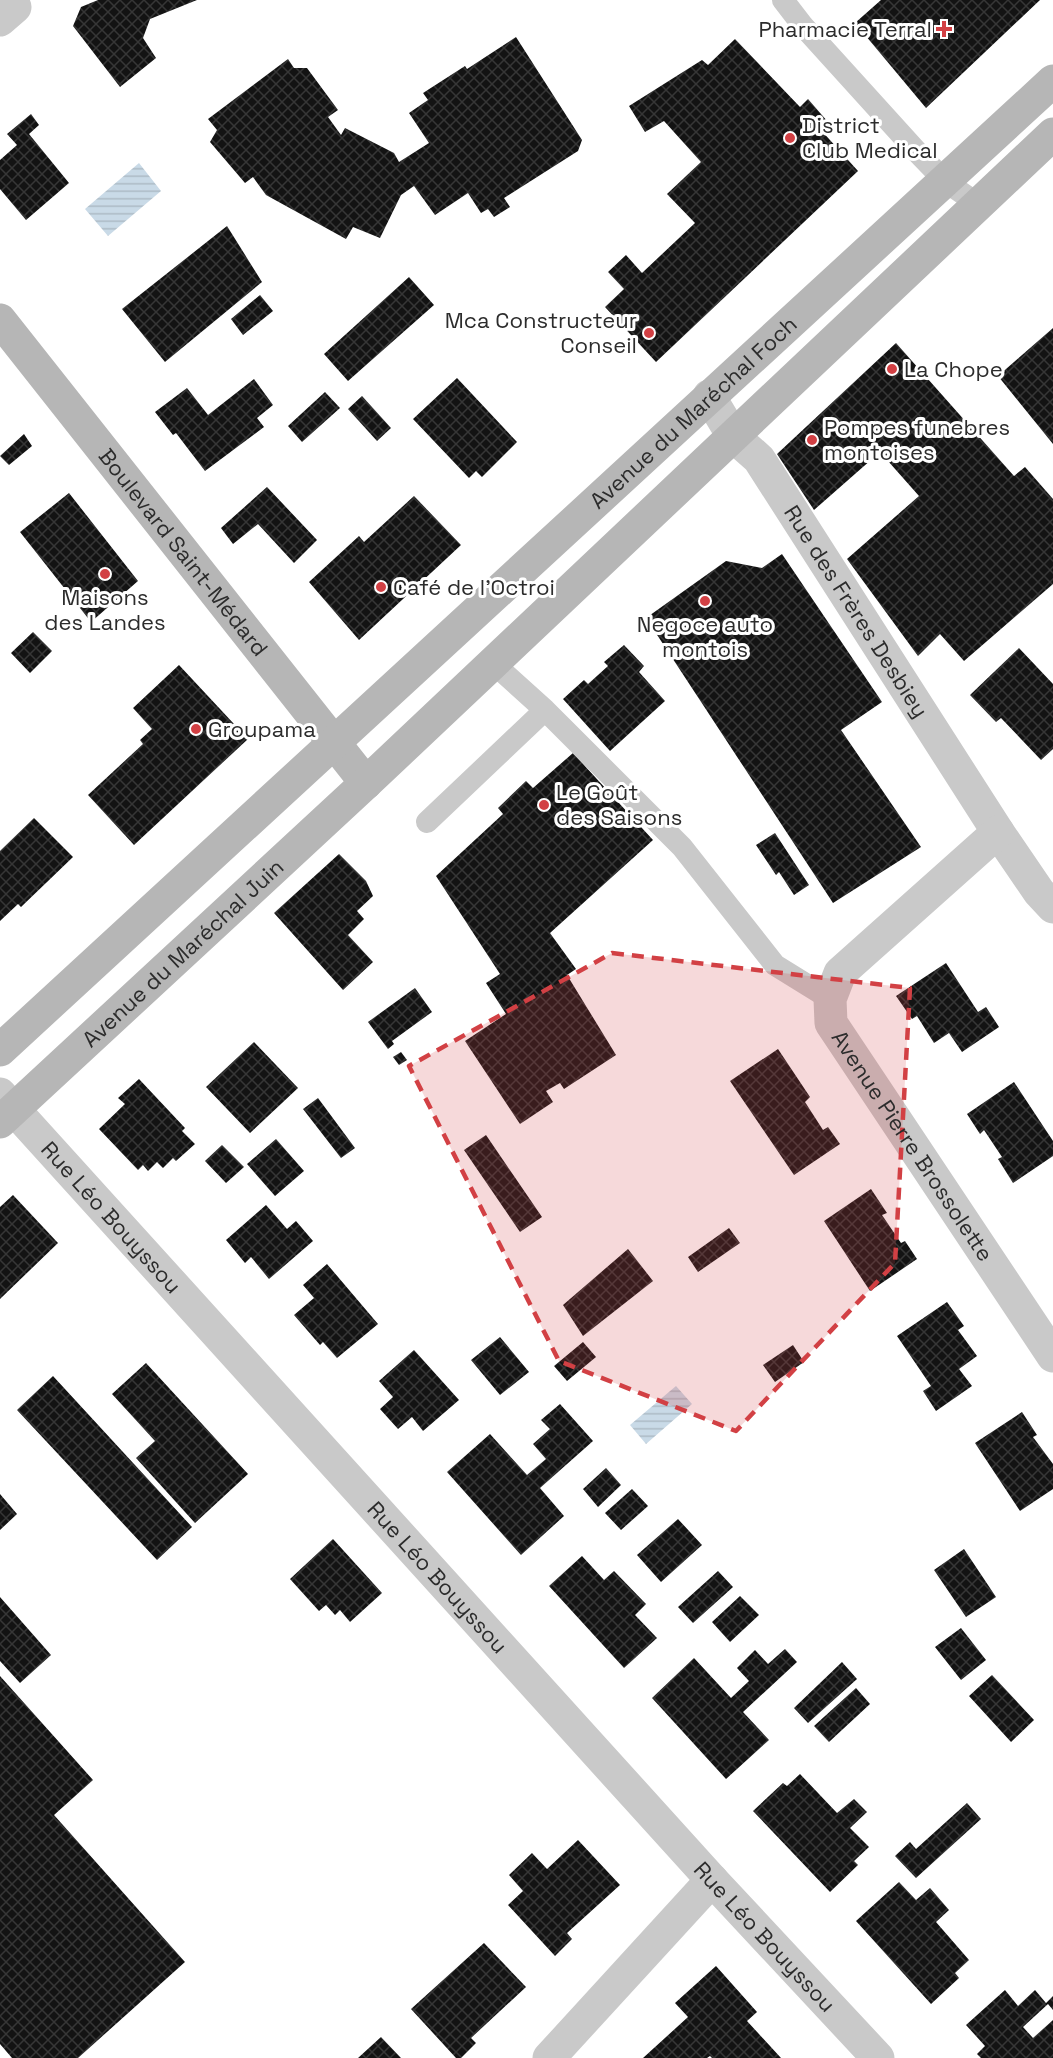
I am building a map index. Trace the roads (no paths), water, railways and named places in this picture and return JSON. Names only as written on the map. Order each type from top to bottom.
[{"type":"main road","name":"Avenue du Maréchal Foch","points":[[333,743],[708,396],[946,182],[1053,81]]},
{"type":"main road","name":"Avenue du Maréchal Foch","points":[[366,783],[1053,134]]},
{"type":"main road","name":"Boulevard Saint-Médard","points":[[0,320],[366,783]]},
{"type":"main road","points":[[0,1050],[333,743]]},
{"type":"main road","name":"Avenue du Maréchal Juin","points":[[5,1108],[366,783]]},
{"type":"street","points":[[0,20],[15,6],[11,0]]},
{"type":"street","name":"Rue des Frères Desbiey","points":[[708,396],[733,436],[759,459],[998,832]]},
{"type":"street","points":[[998,832],[1039,892],[1053,907]]},
{"type":"street","name":"Avenue Pierre Brossolette","points":[[998,832],[840,973],[830,999],[831,1023],[1053,1356]]},
{"type":"street","name":"Rue Léo Bouyssou","points":[[5,1108],[712,1881],[878,2058]]},
{"type":"street","points":[[549,2058],[712,1881]]},
{"type":"lane","points":[[783,0],[803,26],[946,182],[978,204]]},
{"type":"lane","points":[[493,663],[545,710],[682,847],[775,965],[830,999]]},
{"type":"lane","points":[[427,822],[545,710]]},
{"type":"water","points":[[139,163],[161,191],[108,236],[85,209]]},
{"type":"water","points":[[676,1386],[692,1404],[646,1444],[630,1425]]},
{"type":"place","name":"Pharmacie Terral","points":[[944,29]]},
{"type":"place","name":"District Club Medical","points":[[790,138]]},
{"type":"place","name":"Mca Constructeur Conseil","points":[[649,333]]},
{"type":"place","name":"La Chope","points":[[892,369]]},
{"type":"place","name":"Pompes funebres montoises","points":[[812,440]]},
{"type":"place","name":"Maisons des Landes","points":[[105,574]]},
{"type":"place","name":"Café de l'Octroi","points":[[381,587]]},
{"type":"place","name":"Negoce auto montois","points":[[705,601]]},
{"type":"place","name":"Groupama","points":[[196,729]]},
{"type":"place","name":"Le Goût des Saisons","points":[[544,805]]}]
